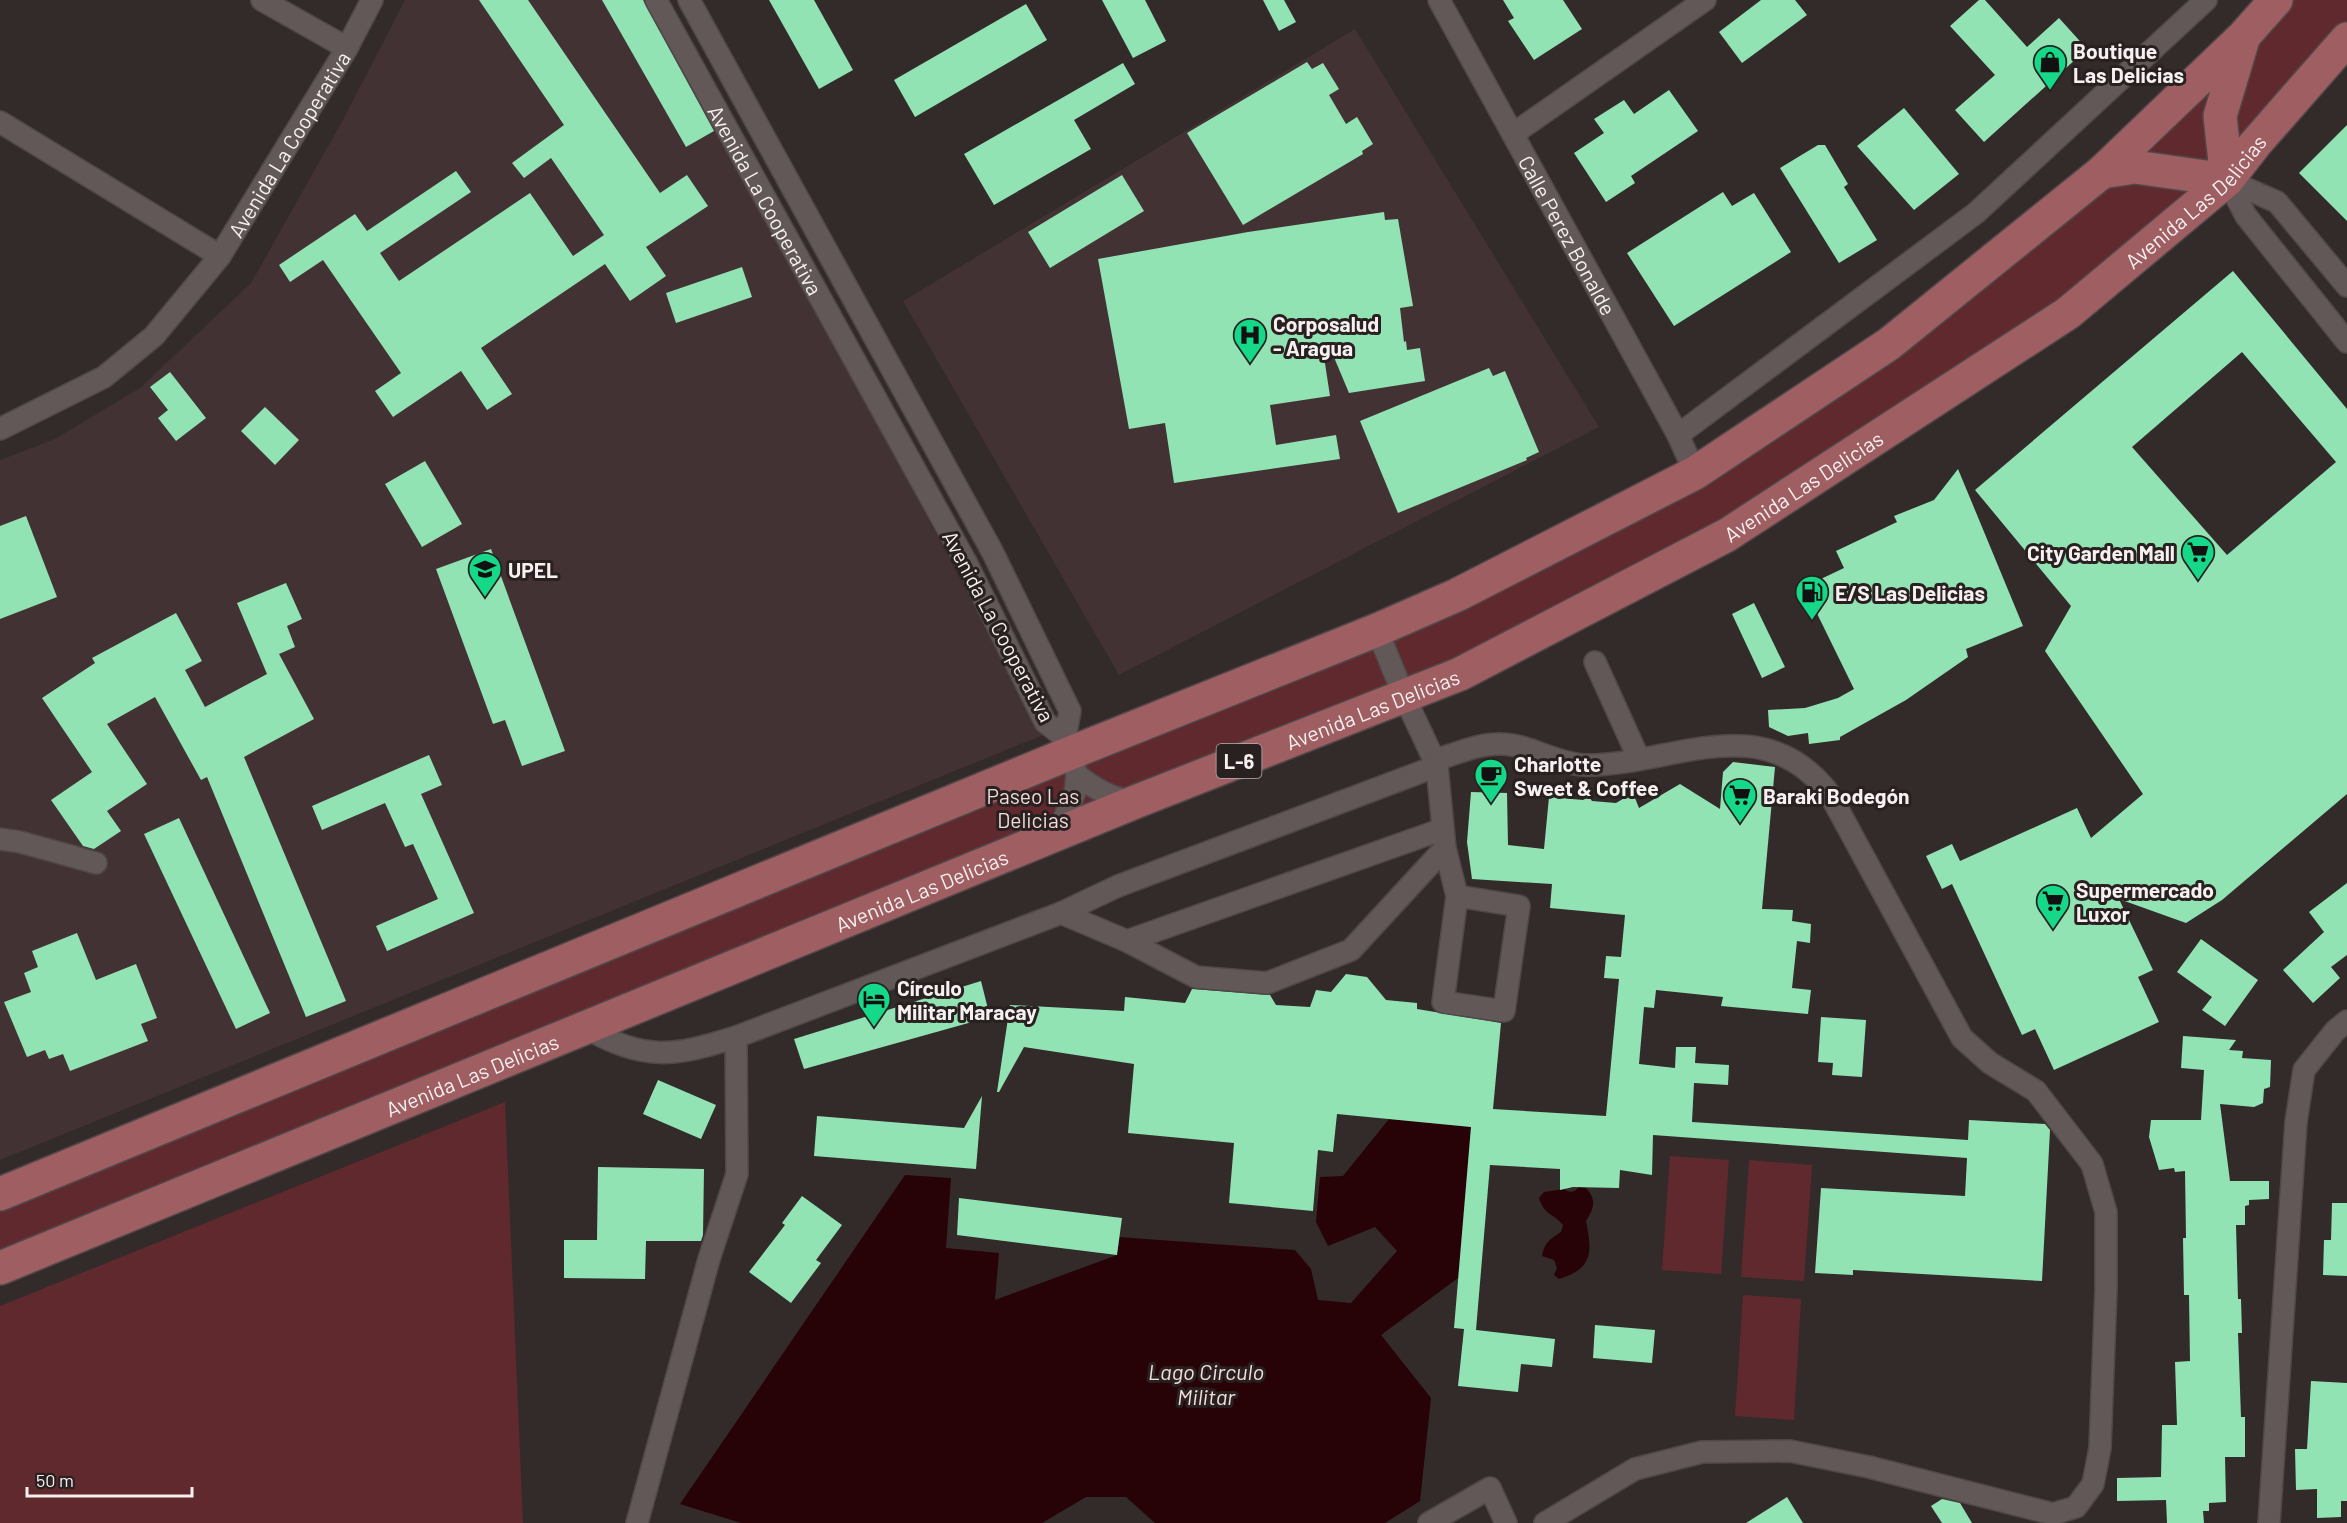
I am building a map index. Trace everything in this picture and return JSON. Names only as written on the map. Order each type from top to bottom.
[{"type":"main road","points":[[0,1194],[1377,630],[1457,595],[1695,473],[1889,344],[2102,172],[2243,37],[2276,0]]},
{"type":"main road","points":[[2102,172],[2135,167],[2227,180],[2220,116],[2243,37]]},
{"type":"main road","name":"Avenida Las Delicias","points":[[0,1268],[1135,802],[1460,674],[1727,535],[2068,313],[2227,180],[2254,144],[2343,54]]},
{"type":"street","points":[[262,0],[347,48]]},
{"type":"street","name":"Avenida La Cooperativa","points":[[0,429],[104,377],[154,336],[220,256],[347,48],[372,0]]},
{"type":"street","name":"Avenida La Cooperativa","points":[[656,0],[967,564],[1045,722],[1071,756]]},
{"type":"street","name":"Avenida La Cooperativa","points":[[689,0],[993,553],[1070,711],[1071,756]]},
{"type":"street","name":"Calle Perez Bonalde","points":[[1439,0],[1678,435],[1695,473]]},
{"type":"street","points":[[1513,134],[1705,0]]},
{"type":"street","points":[[1678,435],[1976,213],[2206,0]]},
{"type":"street","points":[[0,122],[220,256]]},
{"type":"street","points":[[2227,180],[2277,202],[2347,286]]},
{"type":"street","points":[[2227,180],[2246,216],[2347,342]]},
{"type":"street","points":[[1377,630],[1404,696],[1436,763],[1444,838],[1457,896],[1443,1002],[1504,1011],[1519,906],[1457,896]]},
{"type":"street","points":[[1594,662],[1639,759]]},
{"type":"street","points":[[586,1028],[614,1043],[654,1054],[695,1050],[736,1037],[1061,913],[1118,886],[1475,748],[1501,744],[1583,765],[1602,765],[1726,745],[1750,745],[1778,752],[1799,764],[1824,786],[1850,829],[1962,1038],[1990,1063],[2036,1091],[2092,1164],[2106,1212],[2106,1287],[2100,1448],[2093,1484],[2076,1508],[2053,1514],[1869,1467],[1790,1451],[1702,1452],[1635,1469],[1545,1523]]},
{"type":"street","points":[[1071,756],[1090,785],[1118,800],[1135,802]]},
{"type":"street","points":[[1056,835],[1075,792],[1071,756]]},
{"type":"street","points":[[1127,941],[1444,838]]},
{"type":"street","points":[[1061,913],[1127,941],[1196,977],[1267,983],[1351,950],[1444,838]]},
{"type":"street","points":[[0,839],[20,842],[96,863]]},
{"type":"street","points":[[2269,1523],[2296,1122],[2304,1070],[2347,1021]]},
{"type":"street","points":[[637,1523],[709,1259],[737,1174],[736,1037]]},
{"type":"street","points":[[1429,1523],[1490,1488],[1506,1523]]},
{"type":"shaded area","name":"UPEL","points":[[405,0],[652,0],[1043,735],[0,1160],[0,460],[55,439],[140,388],[251,283],[344,118]]},
{"type":"shaded area","name":"Corposalud - Aragua","points":[[1355,29],[1599,427],[1119,675],[903,301]]},
{"type":"green space","name":"Paseo Las Delicias","points":[[2275,0],[2347,0],[2347,39],[2227,180],[1727,535],[1460,674],[0,1268],[0,1194],[1457,595],[1889,344]]},
{"type":"green space","points":[[505,1102],[523,1523],[0,1523],[0,1306]]},
{"type":"green space","points":[[1670,1156],[1729,1160],[1721,1274],[1662,1270]]},
{"type":"green space","points":[[1749,1160],[1812,1165],[1804,1281],[1741,1277]]},
{"type":"green space","points":[[1743,1295],[1801,1299],[1794,1420],[1735,1416]]},
{"type":"water","name":"Lago Circulo Militar","points":[[1389,1119],[1471,1127],[1458,1278],[1381,1335],[1431,1398],[1420,1501],[1385,1523],[1155,1523],[1126,1497],[1086,1497],[1042,1523],[741,1523],[680,1504],[905,1175],[951,1178],[946,1248],[999,1253],[995,1300],[1117,1255],[1119,1237],[1295,1250],[1311,1269],[1318,1300],[1351,1303],[1397,1251],[1375,1227],[1328,1246],[1316,1222],[1320,1177],[1343,1176]]},
{"type":"water","points":[[1579,1187],[1586,1188],[1593,1200],[1586,1221],[1589,1242],[1588,1258],[1579,1270],[1559,1279],[1554,1275],[1557,1268],[1554,1260],[1542,1256],[1546,1244],[1561,1232],[1563,1225],[1546,1211],[1539,1198],[1544,1192],[1564,1189],[1572,1192]]},
{"type":"building","points":[[479,0],[528,0],[660,193],[687,175],[708,206],[646,247],[666,276],[630,301],[605,264],[481,348],[512,394],[487,410],[461,371],[393,417],[375,391],[401,373],[323,260],[290,282],[279,265],[355,214],[367,231],[456,171],[471,192],[380,253],[399,281],[530,193],[573,256],[604,235],[551,158],[524,178],[512,163],[564,125]]},
{"type":"building","points":[[602,0],[643,0],[714,131],[686,147]]},
{"type":"building","points":[[769,0],[814,0],[853,70],[819,89]]},
{"type":"building","points":[[1102,0],[1145,0],[1166,41],[1133,58]]},
{"type":"building","points":[[1263,0],[1284,0],[1296,22],[1279,31]]},
{"type":"building","points":[[1503,0],[1563,0],[1582,29],[1534,60],[1508,21],[1514,18]]},
{"type":"building","points":[[1761,0],[1795,0],[1807,15],[1742,63],[1719,32]]},
{"type":"building","points":[[1979,0],[1985,0],[2027,47],[2059,18],[2087,49],[1984,142],[1955,110],[1995,75],[1950,26]]},
{"type":"building","points":[[1026,4],[1047,40],[915,117],[894,80]]},
{"type":"building","points":[[1307,62],[1312,69],[1323,63],[1339,89],[1329,95],[1346,124],[1357,117],[1373,144],[1362,151],[1363,154],[1243,225],[1187,133]]},
{"type":"building","points":[[1123,63],[1135,84],[1074,120],[1091,149],[994,205],[964,154]]},
{"type":"building","points":[[1669,90],[1698,131],[1631,176],[1635,183],[1606,202],[1574,153],[1604,133],[1594,119],[1624,100],[1634,114]]},
{"type":"building","points":[[1904,108],[1959,174],[1914,210],[1857,146]]},
{"type":"building","points":[[2347,125],[2347,221],[2299,173]]},
{"type":"building","points":[[1818,145],[1825,145],[1848,184],[1844,187],[1877,240],[1839,263],[1780,168]]},
{"type":"building","points":[[1122,175],[1144,211],[1050,268],[1028,232]]},
{"type":"building","points":[[1723,192],[1732,206],[1754,193],[1791,252],[1674,326],[1627,253]]},
{"type":"building","points":[[1384,212],[1385,220],[1398,219],[1413,306],[1400,308],[1404,342],[1406,341],[1407,350],[1420,348],[1425,381],[1349,393],[1328,343],[1322,344],[1330,396],[1270,405],[1276,445],[1336,435],[1340,459],[1174,483],[1165,423],[1129,429],[1098,259],[1248,232]]},
{"type":"building","points":[[742,267],[752,297],[676,323],[666,293]]},
{"type":"building","name":"City Garden Mall","points":[[2233,271],[2347,409],[2347,794],[2222,900],[2186,923],[2119,899],[2153,970],[2138,977],[2159,1022],[2054,1070],[2035,1029],[2022,1035],[1952,884],[1942,889],[1926,856],[1952,844],[1960,861],[2077,808],[2091,838],[2143,794],[2045,651],[2071,606],[1975,490]],"holes":[[[2242,352],[2336,462],[2227,555],[2132,447]]]},
{"type":"building","points":[[1489,368],[1493,376],[1505,371],[1539,452],[1526,458],[1527,460],[1398,513],[1360,421]]},
{"type":"building","points":[[170,372],[206,418],[176,441],[158,418],[168,410],[150,387]]},
{"type":"building","points":[[265,407],[299,440],[275,465],[241,431]]},
{"type":"building","points":[[425,461],[462,524],[422,547],[385,484]]},
{"type":"building","points":[[1958,469],[2023,626],[1966,649],[1968,657],[1906,700],[1840,737],[1840,740],[1809,744],[1808,733],[1788,736],[1769,727],[1768,710],[1805,708],[1838,698],[1854,689],[1804,587],[1844,568],[1836,551],[1897,522],[1894,516],[1934,500]]},
{"type":"building","points":[[26,516],[57,597],[0,619],[0,526]]},
{"type":"building","points":[[491,549],[565,751],[522,766],[505,720],[493,724],[436,569]]},
{"type":"building","points":[[286,583],[302,619],[287,626],[295,647],[279,654],[314,719],[244,757],[346,1001],[306,1017],[207,777],[201,780],[155,697],[107,724],[147,784],[107,811],[121,831],[94,849],[83,846],[51,800],[92,772],[42,698],[95,663],[92,658],[176,613],[202,661],[185,670],[205,707],[267,674],[237,603]]},
{"type":"building","points":[[1754,603],[1785,667],[1762,678],[1732,614]]},
{"type":"building","points":[[429,755],[442,785],[421,794],[474,913],[387,951],[376,926],[438,899],[413,844],[405,847],[385,803],[322,830],[312,806]]},
{"type":"building","points":[[1733,762],[1775,767],[1762,909],[1793,910],[1792,921],[1811,924],[1810,943],[1797,941],[1792,988],[1811,990],[1808,1014],[1721,1006],[1723,997],[1656,990],[1654,1008],[1644,1007],[1639,1064],[1675,1068],[1676,1047],[1696,1047],[1695,1063],[1729,1065],[1728,1085],[1694,1083],[1692,1122],[1968,1140],[1969,1120],[2045,1124],[2050,1130],[2042,1281],[1853,1270],[1853,1275],[1815,1273],[1821,1188],[1965,1196],[1967,1158],[1653,1135],[1652,1175],[1620,1170],[1619,1188],[1573,1187],[1560,1190],[1560,1169],[1490,1165],[1476,1330],[1555,1339],[1552,1367],[1521,1364],[1518,1392],[1458,1386],[1464,1329],[1454,1328],[1471,1127],[1337,1114],[1333,1152],[1318,1150],[1313,1211],[1229,1203],[1234,1143],[1128,1133],[1134,1064],[1024,1047],[997,1092],[1010,1005],[1124,1011],[1125,997],[1185,1003],[1192,989],[1270,995],[1276,1005],[1310,1007],[1316,990],[1331,992],[1346,974],[1367,977],[1386,1000],[1417,1003],[1417,1009],[1501,1023],[1493,1109],[1606,1116],[1619,979],[1604,978],[1606,956],[1621,957],[1625,915],[1550,908],[1552,884],[1472,879],[1467,842],[1471,792],[1507,793],[1508,845],[1544,849],[1549,797],[1583,800],[1589,797],[1592,801],[1616,803],[1633,793],[1639,808],[1680,784],[1720,809],[1723,772]]},
{"type":"building","points":[[179,818],[270,1013],[236,1029],[144,834]]},
{"type":"building","points":[[2347,883],[2347,955],[2331,967],[2340,978],[2313,1003],[2283,970],[2324,932],[2309,912]]},
{"type":"building","points":[[77,933],[96,980],[136,964],[157,1018],[141,1024],[148,1041],[70,1071],[63,1054],[49,1059],[45,1050],[27,1057],[4,1002],[31,992],[24,973],[38,967],[32,951]]},
{"type":"building","points":[[2201,939],[2258,980],[2225,1026],[2202,1010],[2212,997],[2177,972]]},
{"type":"building","points":[[981,981],[990,1017],[804,1069],[794,1039]]},
{"type":"building","points":[[1821,1017],[1866,1020],[1862,1077],[1832,1075],[1833,1063],[1818,1062]]},
{"type":"building","points":[[2183,1036],[2236,1040],[2229,1050],[2243,1051],[2242,1058],[2271,1060],[2270,1087],[2264,1089],[2263,1103],[2254,1107],[2220,1104],[2230,1181],[2269,1181],[2269,1199],[2249,1200],[2249,1205],[2245,1206],[2245,1225],[2236,1225],[2238,1299],[2241,1299],[2242,1333],[2238,1333],[2241,1417],[2245,1417],[2245,1457],[2225,1457],[2226,1502],[2209,1503],[2209,1511],[2203,1511],[2204,1523],[2167,1523],[2166,1500],[2117,1501],[2117,1478],[2161,1477],[2162,1425],[2177,1425],[2175,1362],[2190,1361],[2189,1295],[2184,1295],[2185,1171],[2175,1172],[2174,1168],[2159,1170],[2149,1137],[2151,1120],[2201,1120],[2204,1070],[2181,1068]]},
{"type":"building","points":[[658,1080],[716,1105],[701,1139],[643,1114]]},
{"type":"building","points":[[982,1096],[976,1169],[814,1156],[817,1116],[964,1128]]},
{"type":"building","points":[[598,1167],[704,1169],[701,1241],[646,1241],[645,1279],[564,1278],[564,1240],[597,1240]]},
{"type":"building","points":[[802,1196],[842,1225],[816,1260],[821,1263],[791,1303],[749,1272],[785,1225],[782,1223]]},
{"type":"building","points":[[959,1198],[1122,1218],[1117,1255],[957,1235]]},
{"type":"building","points":[[2332,1203],[2347,1203],[2347,1276],[2323,1275],[2324,1240],[2331,1240]]},
{"type":"building","points":[[1595,1325],[1655,1330],[1652,1363],[1593,1358]]},
{"type":"building","points":[[2311,1381],[2347,1383],[2347,1501],[2341,1501],[2341,1517],[2317,1518],[2317,1489],[2296,1490],[2295,1449],[2307,1449]]},
{"type":"building","points":[[1787,1497],[1803,1523],[1746,1523]]},
{"type":"building","points":[[1942,1499],[1960,1503],[1972,1523],[1942,1523],[1931,1506]]},
{"type":"place","name":"Boutique Las Delicias","points":[[2050,91]]},
{"type":"place","name":"Corposalud - Aragua","points":[[1250,364]]},
{"type":"place","name":"City Garden Mall","points":[[2198,581]]},
{"type":"place","name":"UPEL","points":[[485,598]]},
{"type":"place","name":"E/S Las Delicias","points":[[1812,621]]},
{"type":"place","name":"Charlotte Sweet & Coffee","points":[[1491,804]]},
{"type":"place","name":"Baraki Bodegón","points":[[1740,824]]},
{"type":"place","name":"Supermercado Luxor","points":[[2053,930]]},
{"type":"place","name":"Círculo Militar Maracay","points":[[874,1028]]}]
